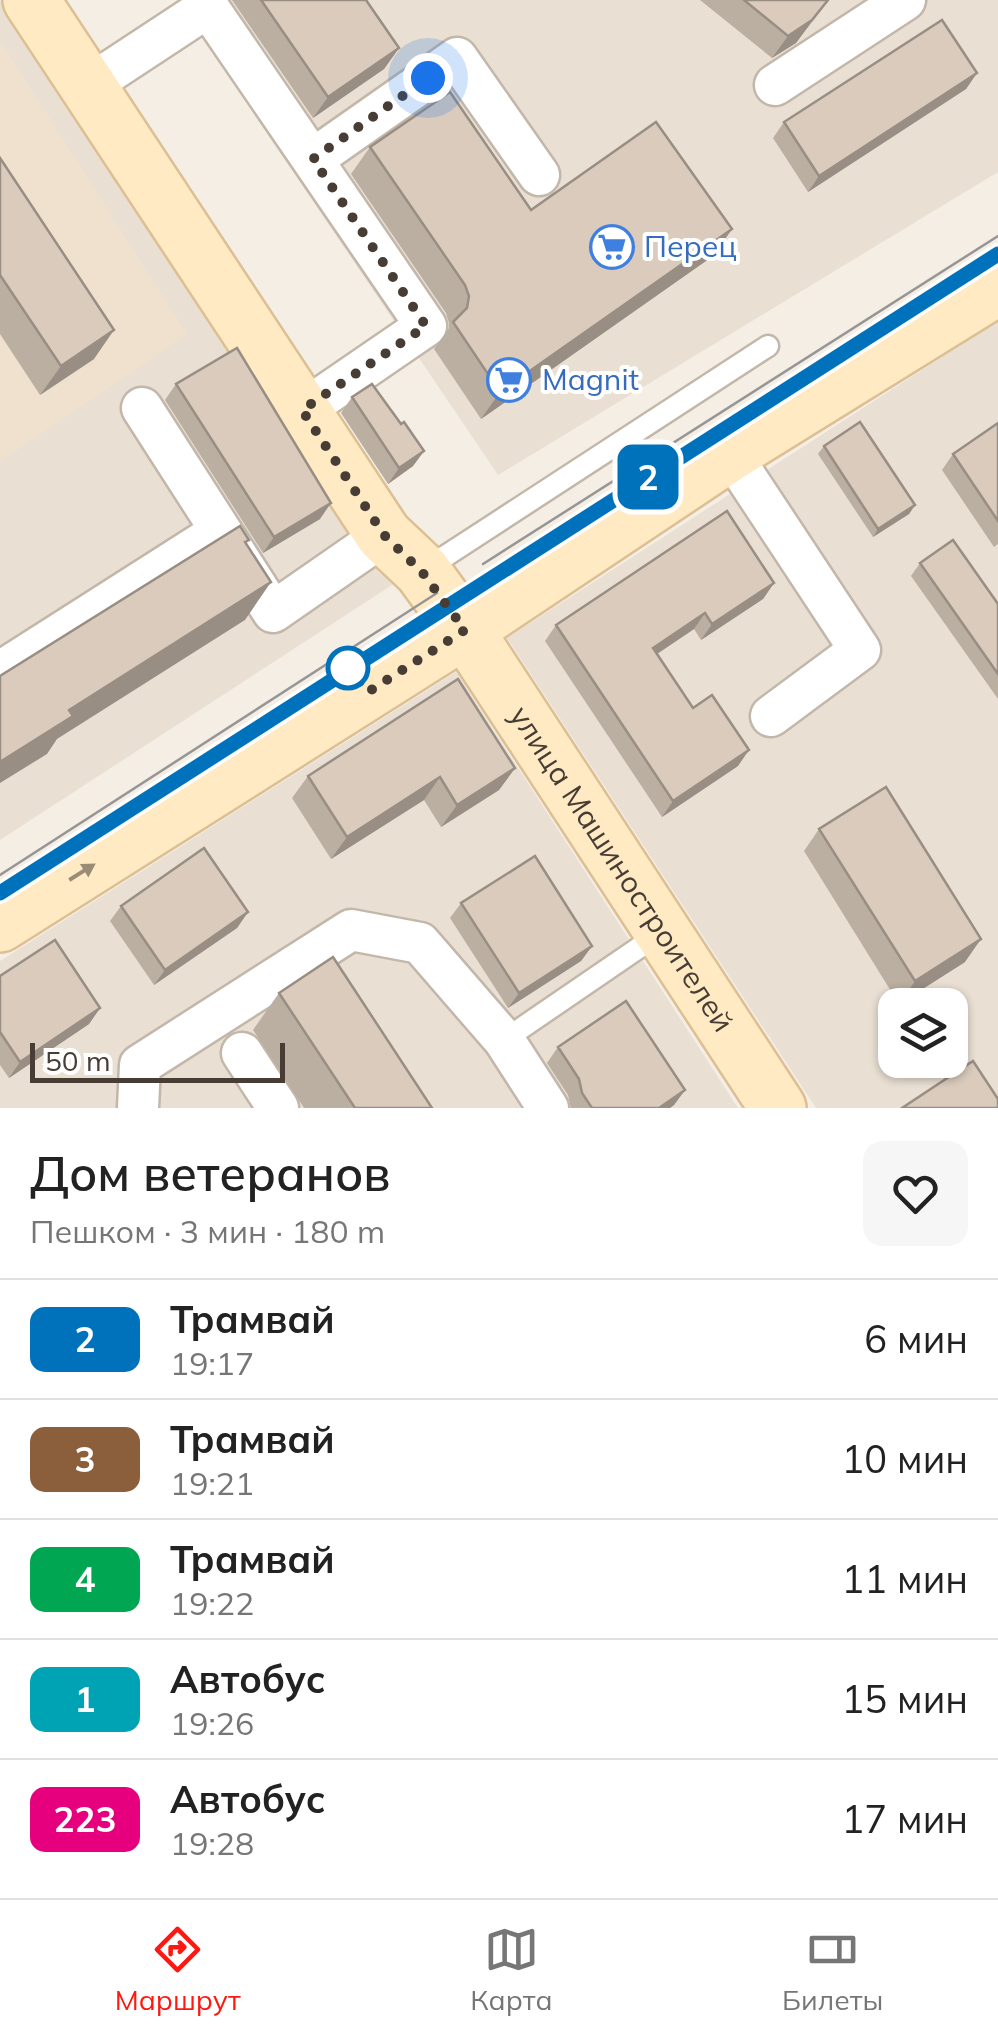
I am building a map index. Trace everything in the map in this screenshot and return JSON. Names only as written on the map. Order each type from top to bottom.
[{"type":"street","name":"улица Машиностроителей","points":[[31,0],[302,410],[403,553],[465,630],[778,1108]]},
{"type":"street","points":[[774,84],[904,0]]},
{"type":"street","points":[[88,86],[208,7],[426,326],[302,410]]},
{"type":"street","points":[[313,159],[457,58],[539,176]]},
{"type":"street","points":[[0,924],[465,630],[730,453],[998,287]]},
{"type":"street","points":[[142,408],[273,612],[403,553]]},
{"type":"street","points":[[730,453],[860,650],[771,716]]},
{"type":"street","points":[[0,672],[221,531]]},
{"type":"street","points":[[138,1108],[140,1065],[351,930],[420,943],[504,1040],[548,1108]]},
{"type":"street","points":[[242,1054],[278,1108]]},
{"type":"lane","points":[[403,553],[768,346]]},
{"type":"lane","points":[[504,1040],[662,931]]},
{"type":"shaded area","points":[[0,0],[392,585],[0,840]]},
{"type":"shaded area","points":[[177,0],[998,0],[998,172],[498,475]]},
{"type":"shaded area","points":[[0,40],[187,334],[0,462]]},
{"type":"shaded area","points":[[998,321],[998,1108],[816,1108],[507,638]]},
{"type":"shaded area","points":[[456,672],[738,1108],[0,1108],[0,961]]},
{"type":"building","points":[[261,0],[366,0],[399,48],[328,97]]},
{"type":"building","points":[[744,0],[828,0],[812,20],[788,36]]},
{"type":"building","points":[[942,20],[977,73],[819,176],[784,122]]},
{"type":"building","points":[[450,92],[531,210],[656,122],[732,229],[500,392],[453,322],[467,308],[469,296],[465,285],[370,147]]},
{"type":"building","points":[[0,158],[114,330],[61,366],[0,275]]},
{"type":"building","points":[[237,348],[331,503],[274,537],[176,384]]},
{"type":"building","points":[[372,384],[424,451],[399,468],[352,397]]},
{"type":"building","points":[[860,422],[915,505],[878,529],[824,446]]},
{"type":"building","points":[[998,423],[998,521],[953,454]]},
{"type":"building","points":[[727,511],[774,583],[712,624],[705,613],[653,648],[693,708],[712,695],[749,750],[673,801],[556,625]]},
{"type":"building","points":[[240,526],[249,540],[245,542],[271,582],[69,710],[73,716],[0,762],[0,676]]},
{"type":"building","points":[[953,540],[998,604],[998,674],[920,563]]},
{"type":"building","points":[[458,679],[515,768],[457,805],[440,777],[347,837],[308,776]]},
{"type":"building","points":[[886,787],[981,939],[915,981],[819,829]]},
{"type":"building","points":[[204,848],[248,912],[165,970],[121,906]]},
{"type":"building","points":[[535,856],[592,946],[519,993],[461,903]]},
{"type":"building","points":[[55,940],[100,1008],[20,1062],[0,1032],[0,976]]},
{"type":"building","points":[[333,957],[432,1108],[355,1108],[279,993]]},
{"type":"building","points":[[626,1001],[685,1090],[659,1108],[592,1108],[558,1047]]},
{"type":"building","points":[[973,1061],[998,1099],[998,1108],[902,1108],[947,1078],[968,1078],[968,1064]]},
{"type":"tram line","points":[[483,564],[998,236]]},
{"type":"tram line","points":[[0,893],[998,254]]},
{"type":"tram line","name":"2","points":[[0,893],[998,254]]},
{"type":"tram line","points":[[0,875],[437,593]]},
{"type":"place","name":"Перец","points":[[612,247]]},
{"type":"place","name":"Magnit","points":[[509,380]]},
{"type":"route","points":[[348,668],[368,692],[465,630],[422,572],[384,535],[302,410],[426,326],[313,159],[428,78]]}]
